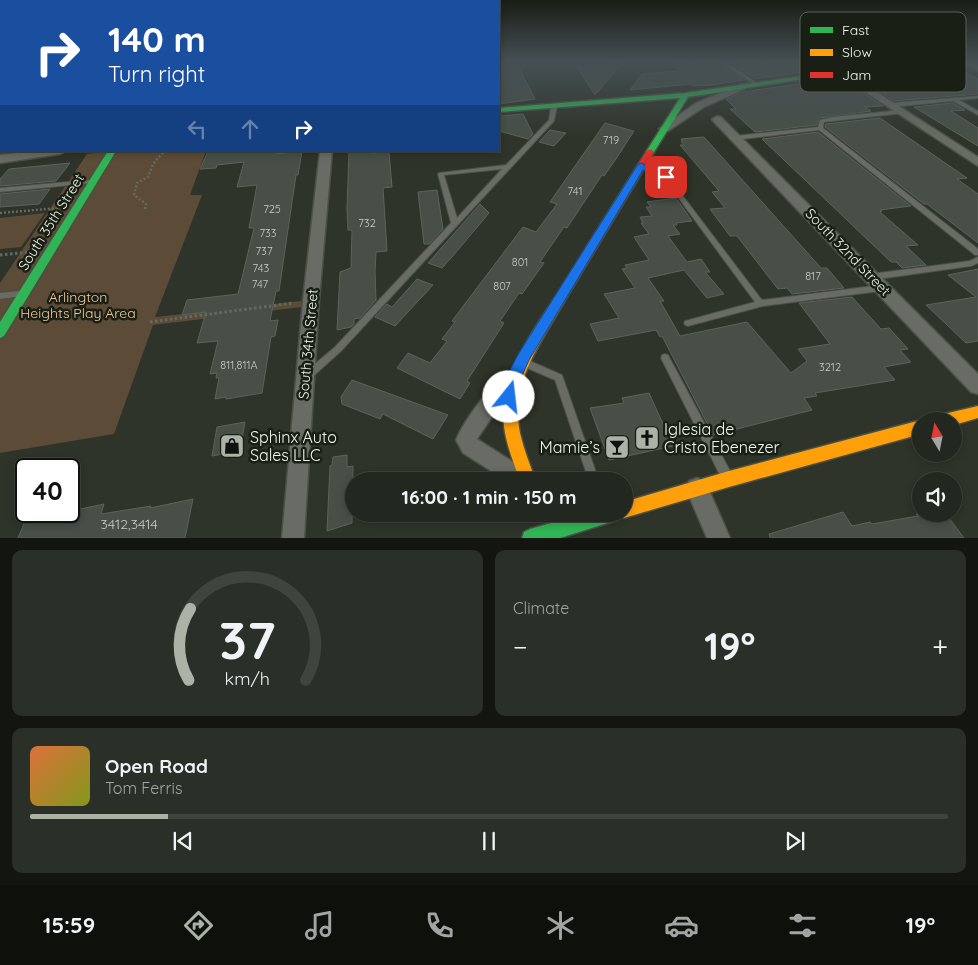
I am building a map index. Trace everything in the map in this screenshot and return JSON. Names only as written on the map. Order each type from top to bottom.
[{"type":"street","points":[[500,110],[685,95],[749,86]]},
{"type":"street","points":[[664,129],[700,105],[742,87]]},
{"type":"street","points":[[871,92],[978,162]]},
{"type":"street","points":[[512,472],[470,446],[466,440],[471,429],[518,370],[685,95]]},
{"type":"street","name":"South 32nd Street","points":[[717,119],[978,386]]},
{"type":"street","points":[[1,160],[53,152]]},
{"type":"street","name":"South 35th Street","points":[[0,333],[109,152]]},
{"type":"street","name":"South 34th Street","points":[[293,538],[305,377],[326,152]]},
{"type":"street","points":[[518,370],[509,397],[510,419],[523,472]]},
{"type":"street","points":[[962,416],[978,412]]},
{"type":"street","points":[[633,507],[729,479],[912,430]]},
{"type":"street","points":[[697,489],[719,538]]},
{"type":"street","points":[[538,528],[568,522]]},
{"type":"lane","points":[[891,105],[978,97]]},
{"type":"lane","points":[[954,99],[978,113]]},
{"type":"lane","points":[[305,377],[338,349],[552,120],[554,106]]},
{"type":"lane","points":[[820,128],[822,121],[902,112]]},
{"type":"lane","points":[[735,138],[820,128],[978,253]]},
{"type":"lane","points":[[0,324],[109,152]]},
{"type":"lane","points":[[641,166],[666,177],[758,300],[763,303]]},
{"type":"lane","points":[[455,224],[441,174],[508,167]]},
{"type":"lane","points":[[0,190],[89,182]]},
{"type":"lane","points":[[871,277],[971,263],[978,260]]},
{"type":"lane","points":[[688,323],[763,303],[882,288]]},
{"type":"lane","points":[[0,296],[19,294]]},
{"type":"lane","points":[[665,358],[729,479]]},
{"type":"lane","points":[[518,370],[559,378],[591,472]]},
{"type":"path","points":[[145,209],[146,204],[134,195],[137,183],[148,177],[153,164],[163,152]]},
{"type":"path","points":[[0,213],[60,208]]},
{"type":"path","points":[[0,255],[32,251]]},
{"type":"path","points":[[150,322],[293,303]]},
{"type":"green space","name":"Arlington Heights Play Area","points":[[102,152],[206,152],[190,195],[202,195],[155,317],[301,301],[301,307],[153,325],[114,434],[0,453],[0,283],[87,154]]},
{"type":"green space","points":[[45,213],[21,247],[0,249],[0,218]]},
{"type":"building","points":[[500,86],[528,86],[535,99],[500,104]]},
{"type":"building","points":[[589,86],[603,86],[595,95]]},
{"type":"building","points":[[633,86],[670,86],[630,90]]},
{"type":"building","points":[[783,86],[800,86],[800,92],[862,92],[883,106],[865,107],[871,111],[820,118],[817,125],[755,132],[730,109],[736,109],[726,99],[742,92]]},
{"type":"building","points":[[966,86],[978,86],[978,94],[894,101],[880,92],[966,92]]},
{"type":"building","points":[[953,103],[965,110],[951,111],[978,128],[978,146],[914,107]]},
{"type":"building","points":[[523,114],[533,134],[528,139],[500,131],[500,116]]},
{"type":"building","points":[[880,118],[967,178],[957,179],[978,194],[978,243],[927,204],[924,204],[825,127],[826,124]]},
{"type":"building","points":[[605,123],[634,131],[567,228],[564,227],[540,262],[544,263],[522,294],[519,293],[500,321],[504,323],[467,381],[470,383],[460,399],[397,368],[408,353],[430,363],[447,341],[442,339],[455,322],[452,321],[523,227],[536,232],[557,204],[550,202]]},
{"type":"building","points":[[550,130],[566,133],[554,146],[539,142]]},
{"type":"building","points":[[818,132],[911,206],[880,210],[882,211],[880,212],[918,245],[906,246],[926,265],[902,268],[896,262],[891,262],[762,139]]},
{"type":"building","points":[[704,137],[821,268],[827,268],[844,288],[792,294],[787,288],[778,289],[737,236],[730,236],[710,209],[725,208],[712,192],[719,191],[680,145],[684,145],[681,139]]},
{"type":"building","points":[[208,152],[276,152],[275,154],[302,152],[298,175],[296,175],[279,291],[276,291],[270,321],[278,320],[275,336],[271,337],[262,393],[215,399],[219,378],[216,378],[217,373],[210,374],[218,341],[197,343],[206,312],[182,315],[187,300],[238,294],[254,228],[249,228],[257,185],[237,187],[244,162],[217,165],[216,168],[200,169]]},
{"type":"building","points":[[349,152],[389,152],[392,187],[383,188],[387,251],[376,252],[376,300],[360,318],[354,319],[354,324],[351,327],[337,330],[340,272],[351,268],[352,230],[348,230]]},
{"type":"building","points":[[70,163],[56,181],[0,186],[0,179],[9,169]]},
{"type":"building","points":[[50,189],[39,204],[0,207],[0,194]]},
{"type":"building","points":[[437,190],[443,229],[429,244],[424,244],[418,192]]},
{"type":"building","points":[[676,198],[692,221],[676,223],[677,225],[673,225],[680,234],[668,236],[687,262],[701,259],[710,272],[705,272],[724,294],[707,298],[684,270],[648,278],[664,301],[660,301],[680,336],[747,322],[791,373],[807,361],[798,349],[830,344],[799,303],[852,297],[881,329],[889,328],[908,349],[900,350],[911,362],[884,367],[895,380],[815,393],[817,396],[804,398],[812,410],[713,435],[662,336],[660,337],[656,330],[598,341],[590,324],[619,318],[604,294],[635,288],[622,269],[627,268],[625,265],[649,260],[634,237],[649,234],[641,223],[643,223],[640,217],[652,216],[646,207],[651,207],[647,202]]},
{"type":"building","points":[[480,204],[489,213],[452,257],[442,268],[428,263]]},
{"type":"building","points":[[978,269],[978,341],[966,343],[926,305],[976,297],[948,275]]},
{"type":"building","points":[[417,279],[433,285],[395,326],[375,317],[387,304],[392,307]]},
{"type":"building","points":[[352,380],[448,415],[433,439],[383,414],[380,419],[342,404],[341,397]]},
{"type":"building","points":[[649,393],[673,446],[609,460],[590,408],[624,403],[622,398]]},
{"type":"building","points":[[245,422],[240,451],[212,456],[217,427]]},
{"type":"building","points":[[347,455],[347,467],[353,466],[353,472],[345,472],[345,522],[352,523],[327,531],[330,466],[332,465],[333,457]]},
{"type":"building","points":[[193,499],[185,538],[18,538],[24,523],[80,523],[80,509],[104,504],[101,514],[151,506],[150,508]]},
{"type":"building","points":[[843,512],[852,526],[912,517],[912,522],[952,522],[964,538],[770,538],[769,534]]},
{"type":"traffic: fast","points":[[500,110],[685,95],[746,86]]},
{"type":"traffic: fast","points":[[650,152],[685,95]]},
{"type":"traffic: fast","points":[[0,333],[111,152]]},
{"type":"traffic: fast","points":[[530,538],[584,522]]},
{"type":"traffic: slow","points":[[525,472],[513,434],[511,402],[514,386],[518,371],[532,343],[558,302]]},
{"type":"traffic: slow","points":[[962,416],[978,412]]},
{"type":"traffic: slow","points":[[633,507],[912,429]]},
{"type":"traffic: jam","points":[[558,302],[650,152]]},
{"type":"place","name":"Iglesia de Cristo Ebenezer","points":[[647,438]]},
{"type":"place","name":"Sphinx Auto Sales LLC","points":[[232,446]]},
{"type":"place","name":"Mamie’s","points":[[617,447]]},
{"type":"route","points":[[509,397],[514,378],[524,357],[641,166],[666,177]]}]
